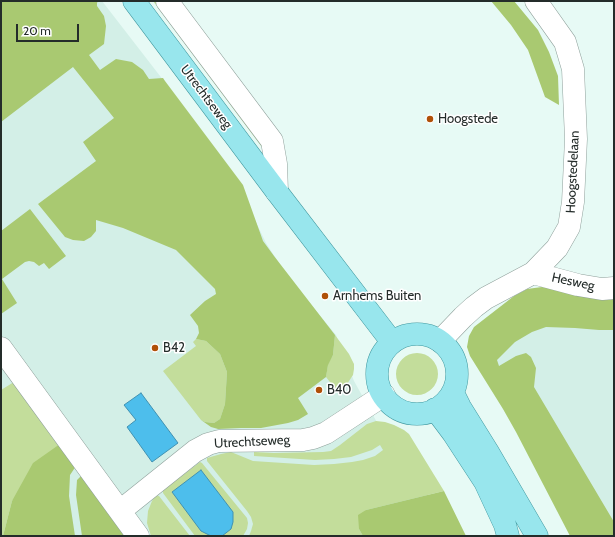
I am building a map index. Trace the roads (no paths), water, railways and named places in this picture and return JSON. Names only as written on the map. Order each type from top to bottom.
[{"type":"main road","name":"Utrechtseweg","points":[[134,1],[277,192],[392,342]]},
{"type":"main road","points":[[411,334],[431,336],[440,341],[454,358],[457,368],[453,393],[442,405],[419,414],[407,412],[378,398],[379,384],[377,373],[379,361],[392,342],[411,334]]},
{"type":"main road","points":[[453,393],[538,536]]},
{"type":"main road","points":[[435,409],[453,433],[485,482],[505,525],[508,536]]},
{"type":"street","name":"Utrechtseweg","points":[[167,1],[272,141],[276,164],[277,192]]},
{"type":"street","name":"Hoogstedelaan","points":[[440,341],[463,316],[486,298],[533,273],[557,248],[569,227],[573,202],[576,139],[573,69],[565,42],[536,1]]},
{"type":"street","name":"Hesweg","points":[[533,273],[578,285],[602,289],[614,288]]},
{"type":"street","points":[[1,348],[138,536]]},
{"type":"street","name":"Utrechtseweg","points":[[120,511],[195,451],[208,444],[219,441],[303,440],[312,438],[326,433],[378,398]]},
{"type":"water","points":[[141,393],[178,443],[152,462],[127,427],[136,420],[124,405]]},
{"type":"water","points":[[201,470],[233,512],[231,529],[222,536],[211,536],[201,531],[172,492]]},
{"type":"place","name":"Hoogstede","points":[[430,119]]},
{"type":"place","name":"Arnhems Buiten","points":[[325,296]]},
{"type":"place","name":"B42","points":[[155,348]]},
{"type":"place","name":"B40","points":[[319,390]]}]
